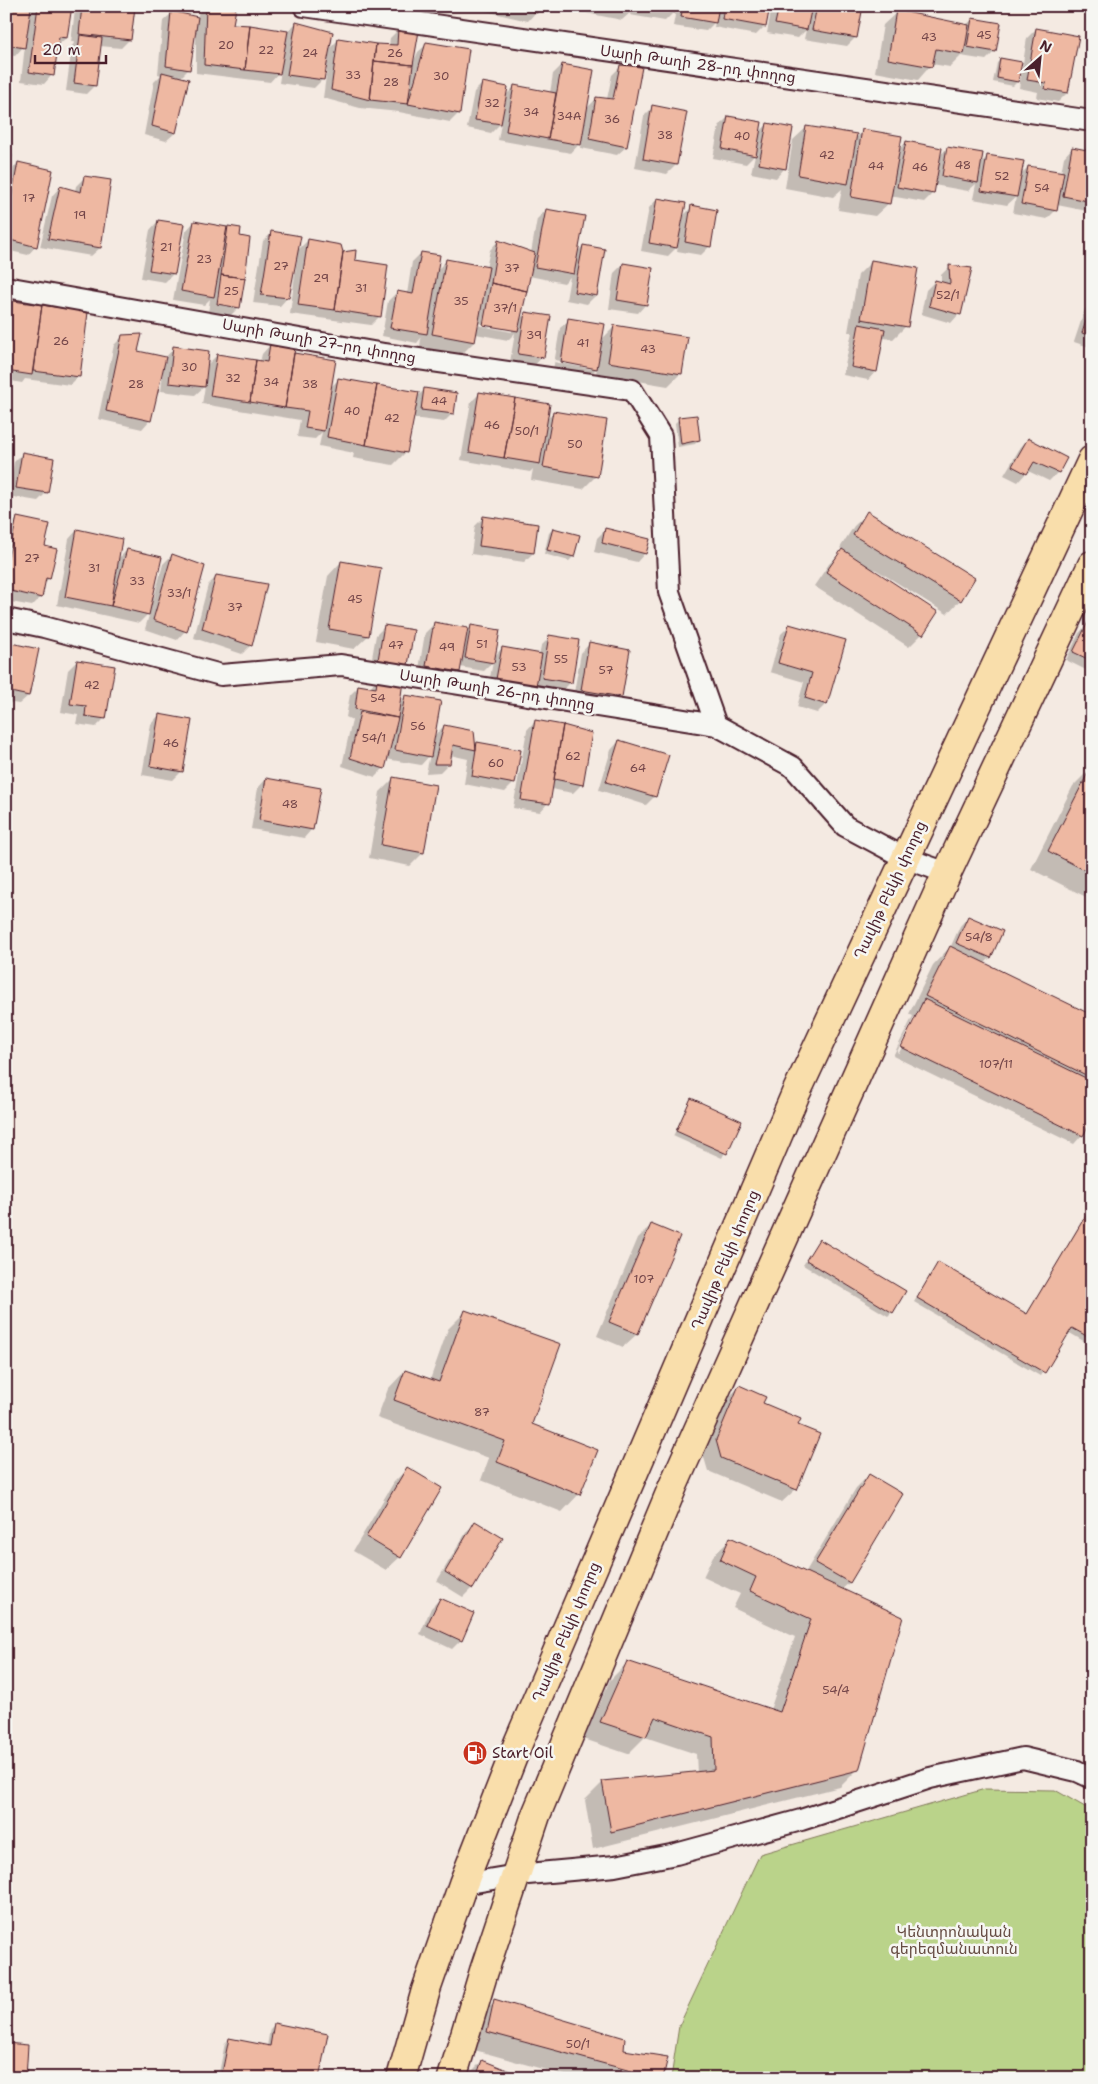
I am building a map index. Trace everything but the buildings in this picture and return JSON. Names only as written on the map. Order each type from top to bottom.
[{"type":"main road","name":"Դավիթ Բեկի փողոց","points":[[401,2078],[426,1990],[463,1884],[519,1741],[792,1102],[1092,460]]},
{"type":"main road","points":[[452,2078],[484,1971],[536,1815],[673,1486],[947,873],[1092,565]]},
{"type":"street","name":"Սարի Թաղի 28-րդ փողոց","points":[[304,6],[1092,121]]},
{"type":"street","name":"Սարի Թաղի 27-րդ փողոց","points":[[6,287],[384,354],[632,390],[661,436],[669,592],[716,725]]},
{"type":"street","name":"Սարի Թաղի 26-րդ փողոց","points":[[6,619],[44,626],[221,675],[340,665],[716,725],[793,767],[845,826],[905,858],[947,873]]},
{"type":"street","points":[[463,1884],[517,1875],[615,1866],[676,1854],[801,1820],[930,1778],[1023,1758],[1077,1771],[1092,1778]]},
{"type":"green space","name":"Կենտրոնական գերեզմանատուն","points":[[985,1789],[1055,1790],[1092,1811],[1092,2078],[671,2078],[679,2026],[760,1854]]},
{"type":"place","name":"Start Oil","points":[[475,1753]]}]
